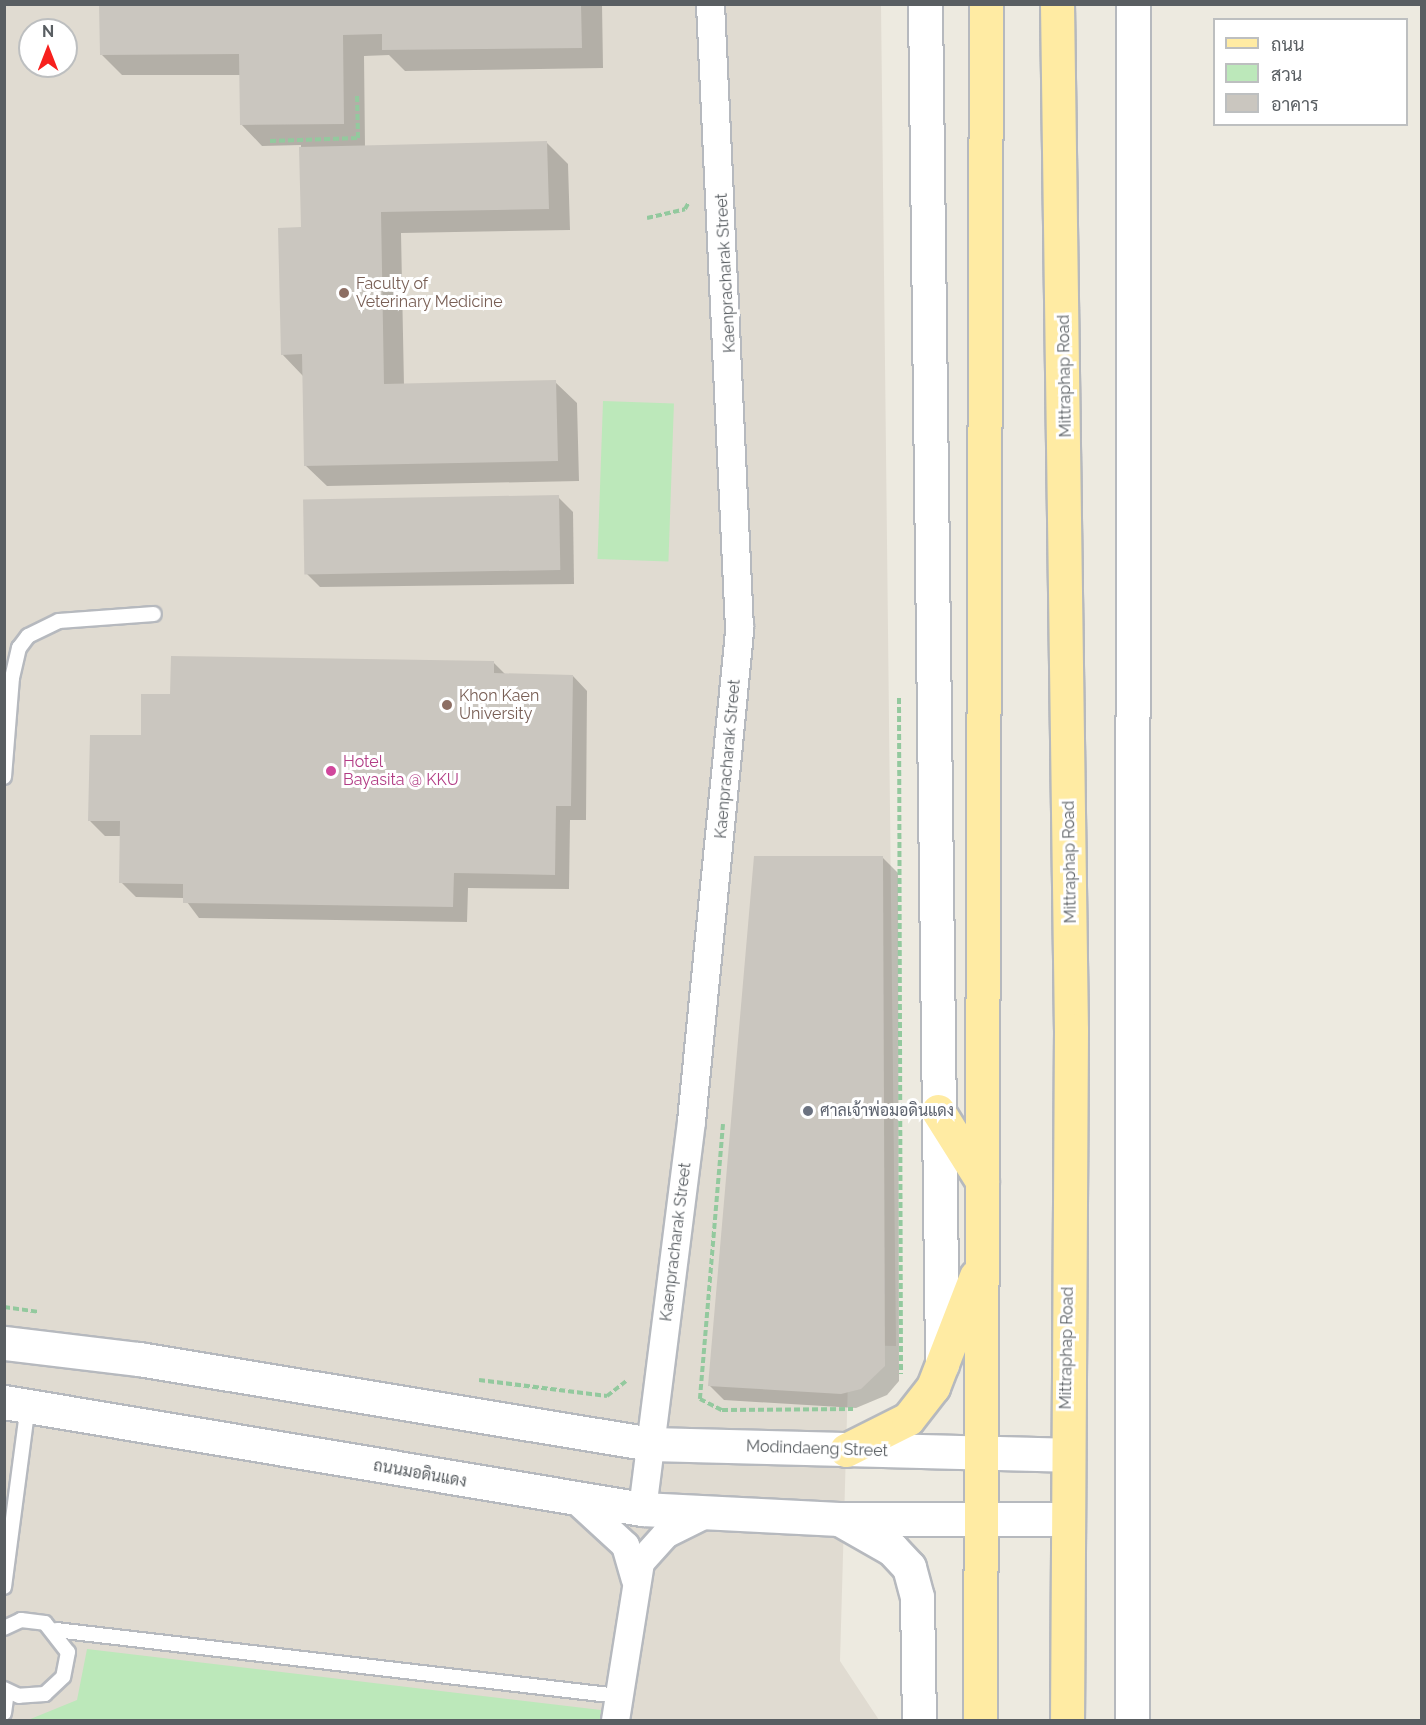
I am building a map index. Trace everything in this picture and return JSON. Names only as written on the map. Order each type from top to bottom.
[{"type":"main road","points":[[925,4],[942,1364]]},
{"type":"main road","points":[[980,1720],[983,1520],[986,4]]},
{"type":"main road","name":"Mittraphap Road","points":[[1057,4],[1071,1030],[1066,1455],[1067,1720]]},
{"type":"main road","points":[[1132,1720],[1133,4]]},
{"type":"main road","points":[[939,1111],[982,1181]]},
{"type":"main road","points":[[846,1450],[908,1419],[933,1387],[982,1259]]},
{"type":"main road","points":[[4,1343],[139,1359],[651,1444]]},
{"type":"main road","name":"ถนนมอดินแดง","points":[[16,1404],[642,1509],[838,1519],[1068,1519]]},
{"type":"main road","name":"Modindaeng Street","points":[[651,1444],[983,1455],[1066,1455]]},
{"type":"main road","points":[[838,1519],[892,1549],[909,1568],[917,1597],[919,1720]]},
{"type":"street","name":"Kaenpracharak Street","points":[[642,1509],[691,1121],[740,628],[710,4]]},
{"type":"street","points":[[575,1499],[625,1545],[635,1579]]},
{"type":"street","points":[[616,1708],[635,1579],[654,1543],[709,1512]]},
{"type":"lane","points":[[4,777],[12,678],[19,648],[28,636],[59,621],[154,614]]},
{"type":"lane","points":[[4,1587],[16,1404]]},
{"type":"lane","points":[[4,1628],[33,1619],[56,1630],[616,1708]]},
{"type":"lane","points":[[4,1713],[6,1690],[32,1697],[55,1687],[68,1652],[56,1630]]},
{"type":"path","points":[[270,141],[358,138],[357,94]]},
{"type":"path","points":[[897,1383],[904,1321],[899,687]]},
{"type":"path","points":[[723,1113],[699,1399],[722,1410],[861,1407]]},
{"type":"path","points":[[4,1307],[51,1314]]},
{"type":"path","points":[[465,1379],[607,1396],[619,1392],[627,1373]]},
{"type":"shaded area","name":"Khon Kaen University","points":[[5,5],[881,5],[896,1346],[849,1345],[840,1661],[879,1720],[5,1720]]},
{"type":"green space","points":[[603,401],[674,403],[668,561],[597,559]]},
{"type":"green space","points":[[87,1649],[601,1710],[600,1720],[28,1720],[77,1700]]},
{"type":"building","points":[[99,4],[581,4],[582,48],[382,50],[382,34],[343,35],[344,124],[240,125],[239,54],[100,55]]},
{"type":"building","name":"Faculty of Veterinary Medicine","points":[[547,141],[549,209],[381,212],[384,384],[556,380],[558,461],[304,466],[302,354],[281,355],[278,228],[301,227],[299,147]]},
{"type":"building","points":[[559,495],[560,570],[304,574],[303,499]]},
{"type":"building","name":"Hotel Bayasita @ KKU","points":[[171,656],[494,661],[494,673],[573,675],[571,806],[556,806],[555,875],[454,873],[453,907],[183,903],[183,884],[119,883],[120,821],[88,821],[90,735],[141,735],[141,694],[170,694]]},
{"type":"building","name":"ศาลเจ้าพ่อมอดินแดง","points":[[754,856],[883,856],[885,1366],[861,1389],[841,1394],[708,1386]]},
{"type":"place","name":"Faculty of Veterinary Medicine","points":[[344,293]]},
{"type":"place","name":"Khon Kaen University","points":[[447,705]]},
{"type":"place","name":"Hotel Bayasita @ KKU","points":[[331,771]]},
{"type":"place","name":"ศาลเจ้าพ่อมอดินแดง","points":[[808,1111]]}]
